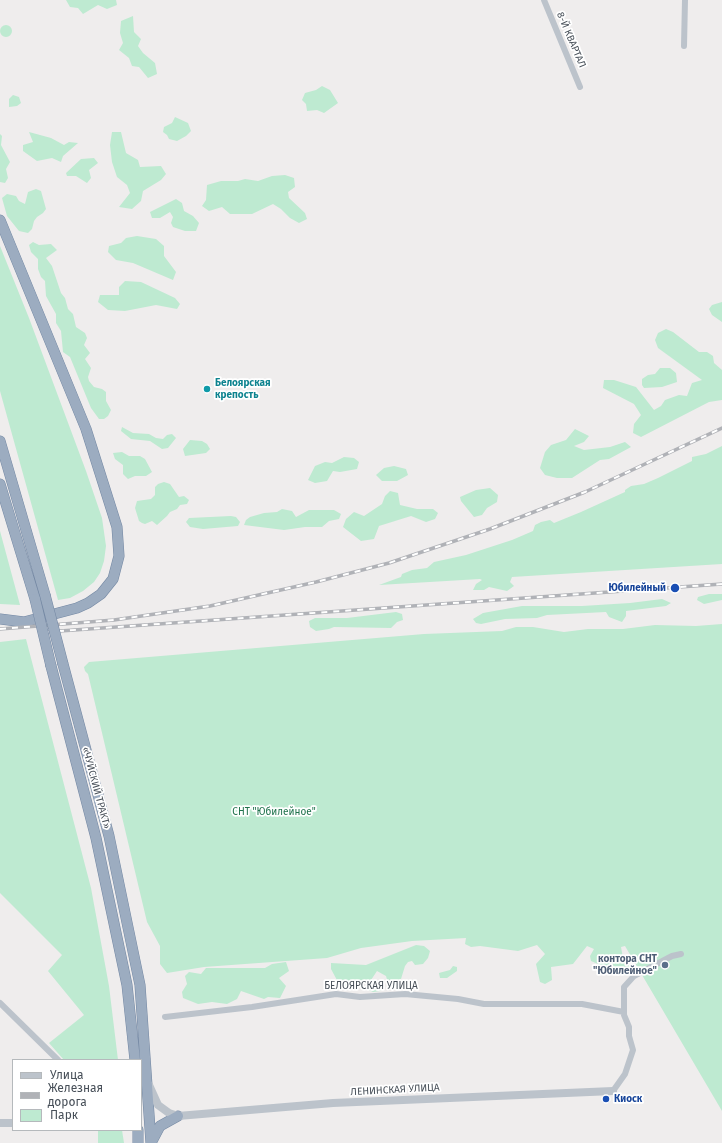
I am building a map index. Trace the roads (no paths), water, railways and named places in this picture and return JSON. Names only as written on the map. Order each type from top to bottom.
[{"type":"highway","points":[[0,220],[86,429],[117,527],[119,556],[113,579],[101,594],[88,603],[77,608],[24,622],[0,619]]},
{"type":"highway","name":"«ЧУЙСКИЙ ТРАКТ»","points":[[0,441],[46,595],[109,836],[140,985],[148,1080],[151,1143]]},
{"type":"highway","name":"«ЧУЙСКИЙ ТРАКТ»","points":[[0,484],[35,599],[96,838],[127,986],[135,1059]]},
{"type":"highway","points":[[151,1143],[160,1126],[178,1116]]},
{"type":"highway","points":[[138,1131],[138,1143]]},
{"type":"street","name":"8-Й КВАРТАЛ","points":[[544,0],[580,87]]},
{"type":"street","points":[[684,46],[685,0]]},
{"type":"street","points":[[613,1091],[625,1074],[633,1050],[624,1012],[624,987],[634,976],[672,956],[681,954]]},
{"type":"street","name":"БЕЛОЯРСКАЯ УЛИЦА","points":[[165,1017],[252,1007],[336,994],[366,997],[405,994],[458,999],[484,1004],[582,1004],[624,1012]]},
{"type":"street","points":[[0,1002],[57,1059]]},
{"type":"street","points":[[148,1080],[158,1105],[169,1114],[178,1116]]},
{"type":"street","name":"ЛЕНИНСКАЯ УЛИЦА","points":[[178,1116],[333,1103],[613,1091]]},
{"type":"street","points":[[0,1123],[12,1123]]},
{"type":"street","points":[[132,1131],[138,1143]]},
{"type":"railway","points":[[0,629],[114,620],[210,606],[316,582],[389,563],[490,529],[585,492],[722,428]]},
{"type":"railway","points":[[46,632],[722,584]]},
{"type":"place","name":"Белоярская крепость","points":[[207,389]]},
{"type":"place","name":"Юбилейный","points":[[675,588]]},
{"type":"place","name":"контора СНТ \"Юбилейное\"","points":[[665,965]]},
{"type":"place","name":"Киоск","points":[[606,1099]]},
{"type":"park label","name":"СНТ \"Юбилейное\"","points":[[274,812]]}]
